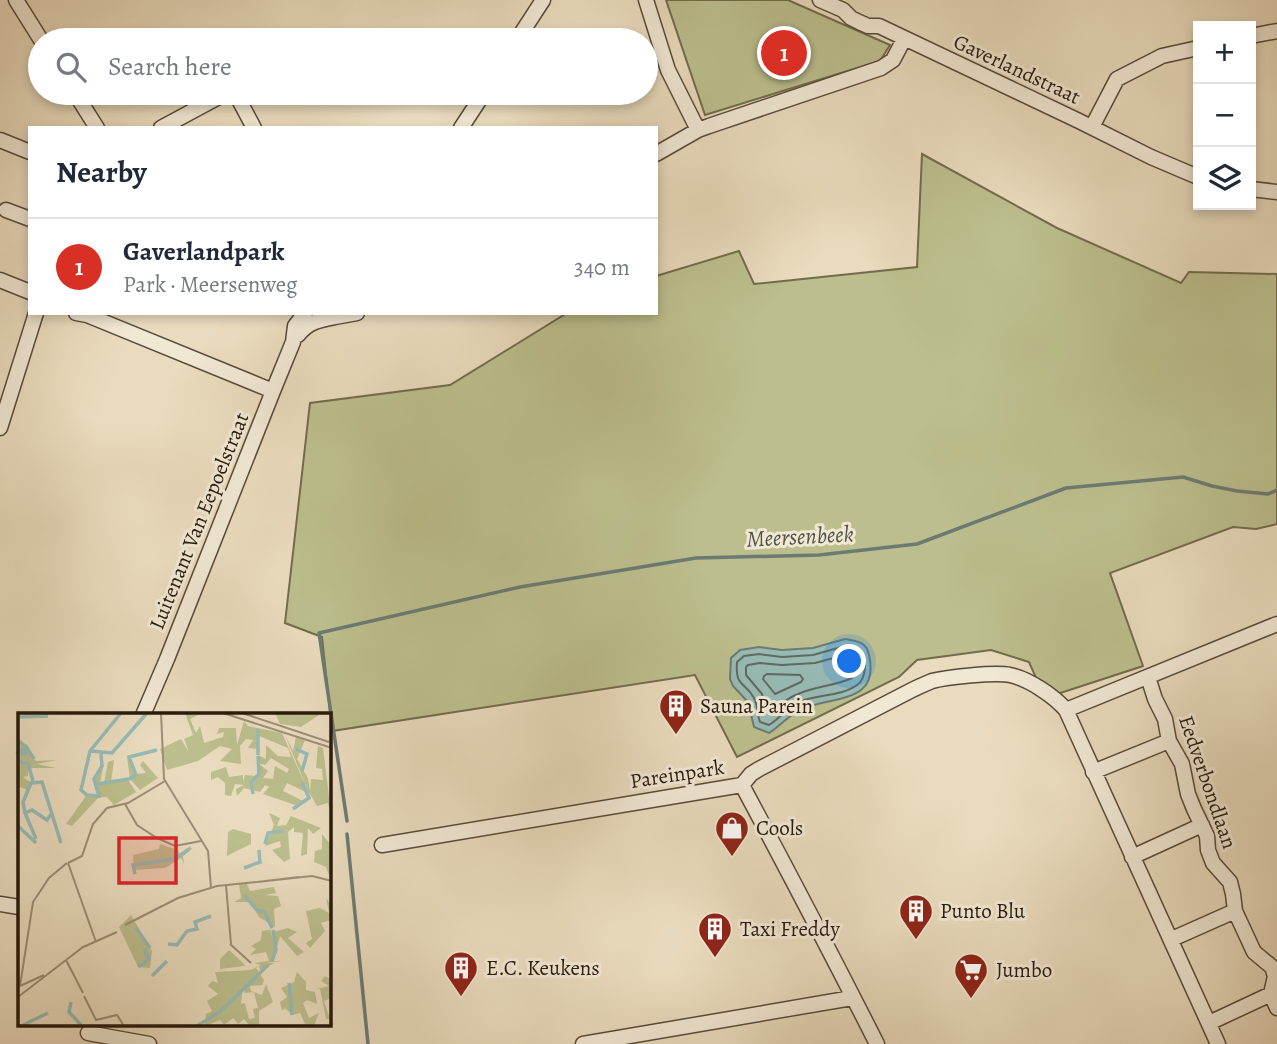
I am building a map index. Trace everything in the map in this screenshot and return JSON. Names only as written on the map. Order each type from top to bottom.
[{"type":"street","points":[[16,0],[34,28]]},
{"type":"street","points":[[525,28],[543,0]]},
{"type":"street","points":[[646,0],[655,28]]},
{"type":"street","name":"Gaverlandstraat","points":[[820,0],[843,10],[859,22],[868,26],[879,26],[1193,175]]},
{"type":"street","points":[[1256,35],[1277,32]]},
{"type":"street","points":[[658,38],[668,70],[698,130]]},
{"type":"street","points":[[658,153],[698,130],[881,68],[893,60],[904,38]]},
{"type":"street","points":[[1092,127],[1117,79],[1162,56],[1193,49]]},
{"type":"street","points":[[83,105],[96,126]]},
{"type":"street","points":[[165,126],[204,105]]},
{"type":"street","points":[[242,105],[253,126]]},
{"type":"street","points":[[462,126],[476,105]]},
{"type":"street","points":[[0,140],[28,151]]},
{"type":"street","points":[[1256,190],[1277,192]]},
{"type":"street","points":[[6,210],[28,218]]},
{"type":"street","points":[[0,280],[28,291]]},
{"type":"street","points":[[0,428],[35,315]]},
{"type":"street","points":[[82,315],[273,391]]},
{"type":"street","name":"Luitenant Van Eepoelstraat","points":[[144,713],[293,342],[295,326],[303,315]]},
{"type":"street","name":"Luitenant Van Eepoelstraat","points":[[293,342],[308,324],[328,315]]},
{"type":"street","points":[[1066,710],[1277,624]]},
{"type":"street","points":[[742,785],[751,774],[912,690],[941,679],[990,674],[1019,678],[1053,697],[1066,710],[1218,1044]]},
{"type":"street","name":"Eedverbondlaan","points":[[1148,677],[1165,719],[1169,741],[1184,771],[1188,794],[1207,836],[1213,863],[1230,882],[1235,911],[1254,951],[1272,967],[1275,976],[1271,994],[1277,1008]]},
{"type":"street","points":[[1093,772],[1169,741]]},
{"type":"street","name":"Pareinpark","points":[[382,845],[742,785],[877,1044]]},
{"type":"street","points":[[1132,857],[1202,825]]},
{"type":"street","points":[[0,904],[18,907]]},
{"type":"street","points":[[1172,939],[1235,911]]},
{"type":"street","points":[[1209,1023],[1271,994]]},
{"type":"street","points":[[583,1044],[852,998]]},
{"type":"street","points":[[87,1034],[149,1044]]},
{"type":"green space","points":[[666,0],[788,0],[890,45],[880,61],[705,115]]},
{"type":"green space","points":[[922,154],[1057,228],[1181,283],[1189,272],[1277,274],[1277,524],[1256,529],[1233,527],[1110,573],[1143,666],[1045,698],[1029,662],[991,650],[917,660],[899,677],[737,757],[695,675],[332,731],[322,637],[285,623],[310,403],[450,385],[564,315],[658,315],[658,275],[739,251],[754,284],[917,267]]},
{"type":"water","points":[[845,639],[861,643],[868,651],[871,671],[868,682],[861,690],[841,699],[799,710],[769,733],[754,727],[748,702],[730,679],[731,658],[740,650],[759,647],[782,650],[813,648]]},
{"type":"waterway","name":"Meersenbeek","points":[[331,713],[319,633],[520,587],[696,558],[819,555],[917,544],[1066,488],[1183,477],[1237,491],[1268,494],[1277,490]]},
{"type":"waterway","name":"Meersenbeek","points":[[331,714],[347,821]]},
{"type":"waterway","points":[[347,834],[368,1044]]},
{"type":"place","name":"Gaverlandpark","points":[[784,53]]},
{"type":"place","name":"Sauna Parein","points":[[676,736]]},
{"type":"place","name":"Cools","points":[[732,858]]},
{"type":"place","name":"Punto Blu","points":[[916,941]]},
{"type":"place","name":"Taxi Freddy","points":[[715,959]]},
{"type":"place","name":"E.C. Keukens","points":[[461,998]]},
{"type":"place","name":"Jumbo","points":[[971,1000]]}]
